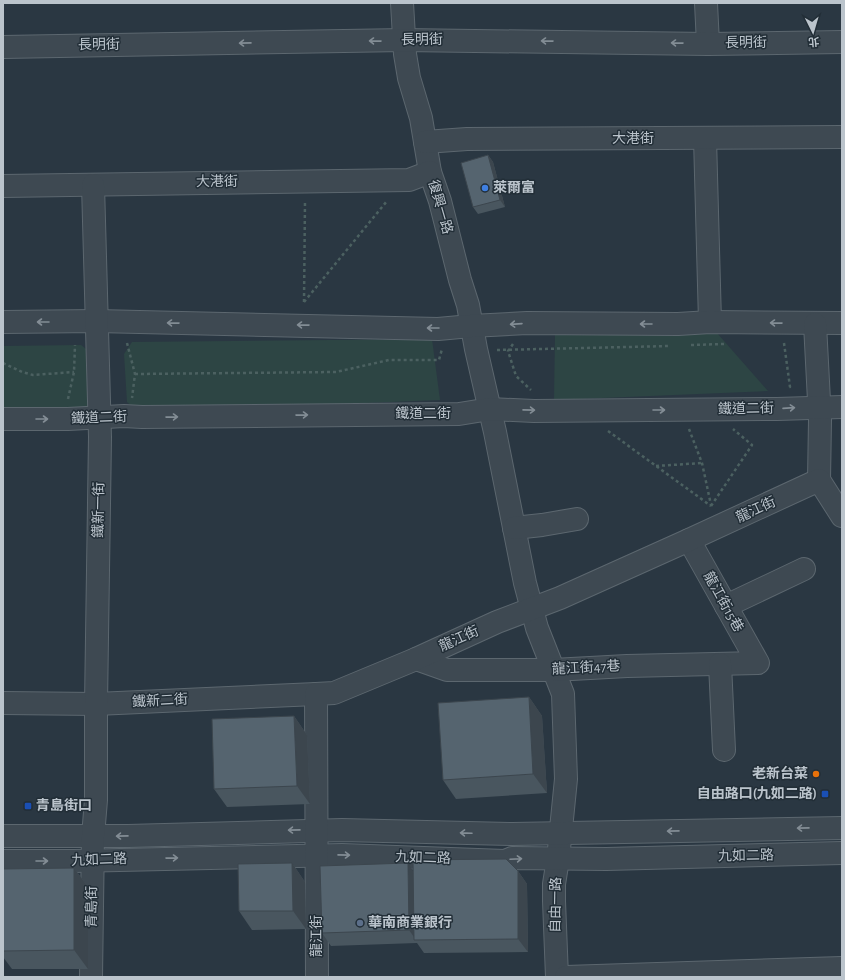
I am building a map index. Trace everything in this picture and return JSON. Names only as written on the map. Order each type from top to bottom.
[{"type":"street","name":"復興一路","points":[[402,3],[405,54],[409,78],[421,118],[430,172],[440,201],[468,305],[471,326],[490,409],[514,528],[524,584],[532,609]]},
{"type":"street","points":[[706,3],[708,44]]},
{"type":"street","name":"長明街","points":[[3,47],[404,40],[708,44],[842,42]]},
{"type":"street","name":"大港街","points":[[425,142],[467,138],[842,137]]},
{"type":"street","points":[[705,138],[710,322]]},
{"type":"street","name":"大港街","points":[[3,186],[314,180],[409,180],[430,172]]},
{"type":"street","name":"鐵新一街","points":[[93,185],[100,437],[96,800],[94,836]]},
{"type":"street","points":[[3,322],[97,321],[438,328],[527,324],[678,324],[710,322],[815,324],[842,323]]},
{"type":"street","points":[[815,324],[821,432],[819,480],[842,516]]},
{"type":"street","name":"鐵道二街","points":[[3,419],[99,418],[124,416],[459,414],[490,409],[534,411],[842,407]]},
{"type":"street","name":"龍江街","points":[[317,977],[316,694],[334,692],[416,659],[497,622],[560,598],[819,480]]},
{"type":"street","points":[[514,528],[577,519]]},
{"type":"street","name":"龍江街15巷","points":[[689,540],[758,663]]},
{"type":"street","points":[[726,606],[804,569]]},
{"type":"street","name":"自由一路","points":[[532,609],[537,628],[553,670],[558,678],[563,694],[566,779],[558,860],[554,884],[557,977]]},
{"type":"street","name":"龍江街47巷","points":[[416,659],[448,670],[553,670],[627,666],[758,663]]},
{"type":"street","points":[[720,664],[724,750]]},
{"type":"street","name":"鐵新二街","points":[[3,702],[96,704],[316,694]]},
{"type":"street","name":"九如二路","points":[[3,836],[94,836],[317,830],[512,834],[842,828]]},
{"type":"street","name":"青島街","points":[[91,977],[94,836]]},
{"type":"street","name":"九如二路","points":[[3,862],[317,855],[558,860],[842,853]]},
{"type":"street","points":[[566,977],[842,968]]},
{"type":"path","points":[[305,196],[304,302],[388,200]]},
{"type":"path","points":[[508,351],[515,341]]},
{"type":"path","points":[[782,387],[790,387],[784,342],[791,342]]},
{"type":"path","points":[[127,343],[135,374],[132,398]]},
{"type":"path","points":[[686,345],[730,344]]},
{"type":"path","points":[[68,399],[74,372],[75,345]]},
{"type":"path","points":[[508,351],[671,346]]},
{"type":"path","points":[[135,374],[336,372],[389,360],[439,360],[443,349]]},
{"type":"path","points":[[508,351],[516,376],[534,393]]},
{"type":"path","points":[[3,363],[22,372],[33,375],[74,372]]},
{"type":"path","points":[[711,506],[752,445],[729,425]]},
{"type":"path","points":[[689,428],[702,463],[711,506]]},
{"type":"path","points":[[606,429],[711,506]]},
{"type":"path","points":[[656,466],[702,463]]},
{"type":"green space","points":[[717,333],[768,391],[554,400],[555,335]]},
{"type":"green space","points":[[432,339],[440,400],[138,412],[127,402],[124,354],[132,342]]},
{"type":"green space","points":[[81,345],[90,352],[89,408],[3,412],[3,346]]},
{"type":"building","name":"萊爾富","points":[[488,155],[500,200],[473,207],[461,163]]},
{"type":"building","points":[[529,697],[533,774],[443,780],[438,703]]},
{"type":"building","points":[[294,716],[297,786],[214,789],[212,719]]},
{"type":"building","points":[[506,859],[518,871],[518,939],[414,940],[413,860]]},
{"type":"building","points":[[292,863],[293,911],[239,911],[238,864]]},
{"type":"building","points":[[408,863],[409,930],[322,933],[320,866]]},
{"type":"building","points":[[74,868],[74,950],[3,951],[3,869]]},
{"type":"place","name":"萊爾富","points":[[485,188]]},
{"type":"place","name":"老新台菜","points":[[816,774]]},
{"type":"place","name":"自由路口(九如二路)","points":[[825,794]]},
{"type":"place","name":"青島街口","points":[[28,806]]},
{"type":"place","name":"華南商業銀行","points":[[360,923]]}]
